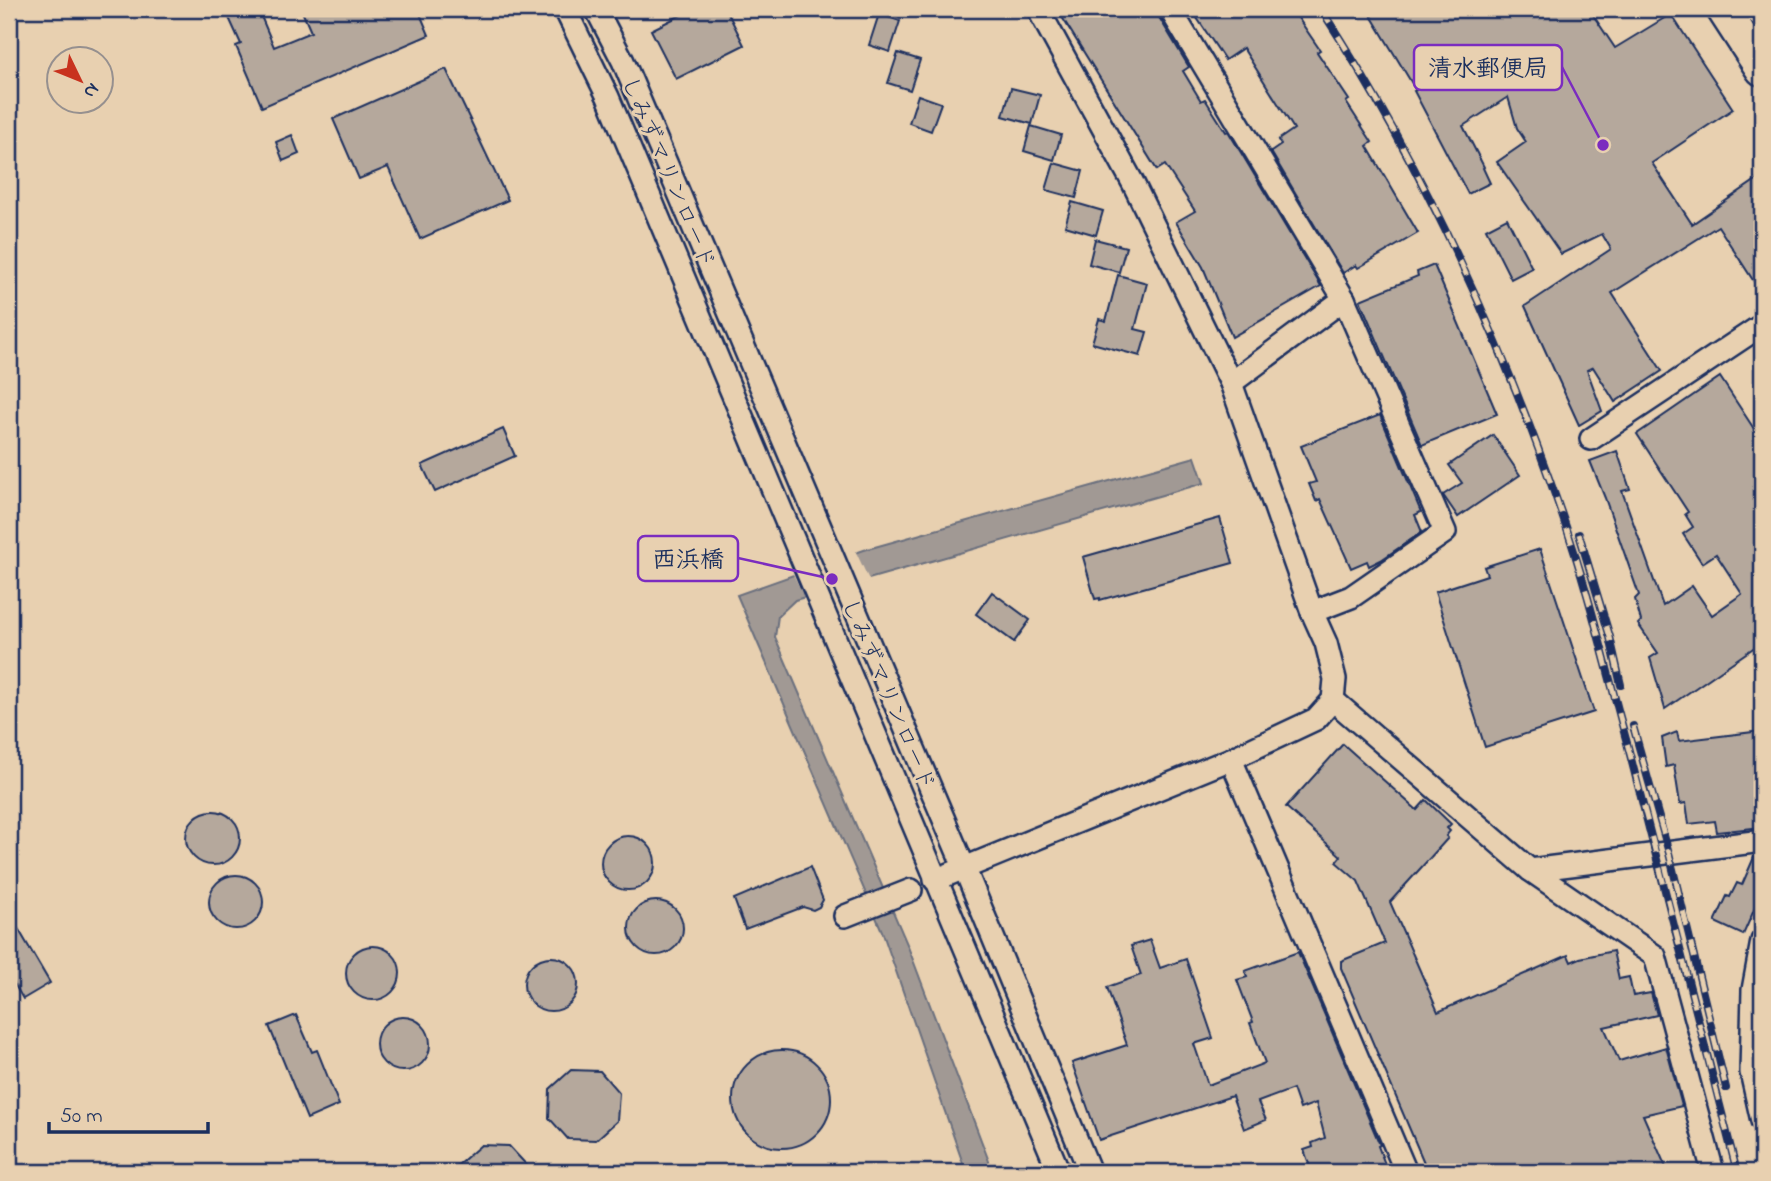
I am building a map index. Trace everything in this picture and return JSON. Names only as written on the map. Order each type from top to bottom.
[{"type":"highway","points":[[1723,9],[1752,31],[1762,69]]},
{"type":"street","name":"しみずマリンロード","points":[[565,9],[608,97],[1059,1172]]},
{"type":"street","name":"しみずマリンロード","points":[[596,9],[623,61],[1090,1172]]},
{"type":"street","points":[[935,880],[1231,759],[1316,719],[1333,701],[1335,679],[1326,643],[1312,612],[1231,383],[1133,183],[1038,9]]},
{"type":"street","points":[[1170,9],[1344,299],[1445,532],[1351,597],[1312,612]]},
{"type":"street","points":[[1231,383],[1344,299]]},
{"type":"street","points":[[1591,439],[1762,325]]},
{"type":"street","points":[[1333,701],[1530,870],[1655,956],[1713,1172]]},
{"type":"street","points":[[1231,759],[1406,1172]]},
{"type":"street","points":[[1530,870],[1762,841]]},
{"type":"street","points":[[845,916],[911,890]]},
{"type":"street","points":[[1762,941],[1753,990],[1751,1072],[1762,1121]]},
{"type":"shaded area","points":[[1195,457],[1204,483],[795,600],[778,616],[775,637],[907,944],[993,1172],[966,1172],[882,931],[737,595],[864,550]]},
{"type":"pier","points":[[855,550],[870,582],[806,601],[792,572]]},
{"type":"building","points":[[225,9],[258,9],[274,47],[311,32],[301,9],[418,9],[429,35],[262,107],[236,46],[241,44]]},
{"type":"building","points":[[693,9],[726,9],[744,45],[676,79],[651,30]]},
{"type":"building","points":[[1057,9],[1154,9],[1189,67],[1183,71],[1201,101],[1205,99],[1226,132],[1228,131],[1321,286],[1232,337],[1203,267],[1176,222],[1195,211],[1165,165],[1157,170]]},
{"type":"building","points":[[1191,9],[1292,9],[1349,100],[1346,102],[1372,142],[1367,146],[1418,233],[1358,268],[1356,265],[1343,273],[1271,152],[1281,145],[1278,140],[1294,129],[1243,48],[1225,60]]},
{"type":"building","points":[[1367,9],[1589,9],[1615,48],[1671,14],[1733,109],[1652,163],[1692,224],[1762,176],[1762,294],[1718,226],[1612,293],[1662,371],[1615,402],[1593,367],[1587,370],[1602,411],[1579,425],[1525,306],[1611,249],[1602,234],[1561,254],[1497,162],[1526,142],[1517,128],[1508,97],[1463,126],[1490,183],[1468,194],[1414,91],[1416,90]]},
{"type":"building","points":[[879,14],[900,21],[890,52],[869,45]]},
{"type":"building","points":[[898,53],[920,60],[910,90],[888,83]]},
{"type":"building","points":[[446,69],[508,200],[420,239],[388,167],[359,179],[333,119]]},
{"type":"building","points":[[1011,88],[1040,95],[1032,124],[1003,116]]},
{"type":"building","points":[[918,95],[941,103],[931,131],[909,123]]},
{"type":"building","points":[[1031,126],[1061,135],[1054,160],[1024,151]]},
{"type":"building","points":[[292,135],[299,154],[283,161],[276,142]]},
{"type":"building","points":[[1054,163],[1083,171],[1076,198],[1046,190]]},
{"type":"building","points":[[1072,202],[1103,211],[1096,235],[1065,226]]},
{"type":"building","points":[[1507,218],[1532,268],[1511,279],[1486,229]]},
{"type":"building","points":[[1095,239],[1126,247],[1119,272],[1089,264]]},
{"type":"building","points":[[1434,265],[1497,414],[1422,445],[1360,300],[1418,276],[1417,272]]},
{"type":"building","points":[[1118,275],[1147,283],[1135,329],[1147,332],[1140,356],[1092,343],[1099,319],[1106,321]]},
{"type":"building","points":[[1720,377],[1762,441],[1762,642],[1665,709],[1650,658],[1658,653],[1638,624],[1641,621],[1635,599],[1639,595],[1590,461],[1617,451],[1630,489],[1622,491],[1663,606],[1692,586],[1712,615],[1742,594],[1716,554],[1702,563],[1683,534],[1693,527],[1685,514],[1688,512],[1637,434]]},
{"type":"building","points":[[1380,415],[1421,512],[1415,515],[1422,532],[1381,560],[1369,566],[1367,561],[1351,568],[1320,499],[1316,501],[1309,484],[1316,482],[1301,446]]},
{"type":"building","points":[[503,429],[515,456],[435,492],[422,465]]},
{"type":"building","points":[[1493,435],[1520,475],[1458,517],[1443,495],[1462,483],[1449,465]]},
{"type":"building","points":[[1220,518],[1233,563],[1100,600],[1095,599],[1083,557]]},
{"type":"building","points":[[1540,549],[1594,712],[1485,747],[1435,592],[1487,575],[1484,567]]},
{"type":"building","points":[[992,592],[1030,620],[1014,642],[976,614]]},
{"type":"building","points":[[1762,731],[1762,827],[1717,832],[1715,821],[1689,824],[1686,803],[1680,804],[1674,765],[1666,767],[1662,738],[1677,732],[1679,741]]},
{"type":"building","points":[[1343,744],[1417,810],[1426,800],[1451,824],[1447,828],[1450,831],[1446,836],[1448,838],[1390,902],[1438,1012],[1568,955],[1571,962],[1613,951],[1619,979],[1629,977],[1633,996],[1651,993],[1657,1015],[1604,1027],[1619,1061],[1666,1047],[1682,1106],[1643,1115],[1668,1172],[1428,1172],[1341,968],[1341,961],[1385,943],[1358,881],[1336,862],[1341,856],[1286,807]]},
{"type":"building","points":[[213,811],[232,819],[240,838],[232,857],[213,865],[194,857],[186,838],[194,819]]},
{"type":"building","points":[[628,836],[647,844],[655,863],[647,882],[628,890],[609,882],[601,863],[609,844]]},
{"type":"building","points":[[1762,854],[1762,892],[1743,935],[1715,922],[1727,896],[1730,897],[1737,883],[1742,885],[1755,855]]},
{"type":"building","points":[[810,867],[823,900],[819,907],[813,910],[803,907],[745,929],[734,899]]},
{"type":"building","points":[[236,875],[255,883],[263,902],[255,921],[236,929],[217,921],[209,902],[217,883]]},
{"type":"building","points":[[656,901],[675,909],[683,928],[675,947],[656,955],[637,947],[629,928],[637,909]]},
{"type":"building","points":[[9,913],[50,983],[23,999],[9,975]]},
{"type":"building","points":[[1150,940],[1160,968],[1186,959],[1213,1038],[1194,1044],[1208,1085],[1265,1063],[1237,980],[1247,977],[1245,971],[1298,952],[1380,1145],[1378,1146],[1388,1172],[1312,1172],[1304,1150],[1313,1147],[1312,1143],[1325,1138],[1316,1103],[1300,1109],[1293,1089],[1258,1102],[1266,1120],[1244,1129],[1232,1096],[1099,1140],[1072,1063],[1127,1045],[1107,987],[1141,975],[1131,946]]},
{"type":"building","points":[[373,946],[392,954],[400,973],[392,992],[373,1000],[354,992],[346,973],[354,954]]},
{"type":"building","points":[[551,957],[570,965],[578,984],[570,1003],[551,1011],[532,1003],[524,984],[532,965]]},
{"type":"building","points":[[296,1015],[312,1052],[317,1050],[339,1105],[307,1119],[269,1026]]},
{"type":"building","points":[[403,1017],[422,1025],[430,1044],[422,1063],[403,1071],[384,1063],[376,1044],[384,1025]]},
{"type":"building","points":[[782,1050],[801,1053],[817,1064],[828,1080],[831,1099],[828,1118],[817,1134],[801,1145],[782,1148],[763,1145],[747,1134],[736,1118],[733,1099],[736,1080],[747,1064],[763,1053]]},
{"type":"building","points":[[571,1070],[600,1071],[619,1093],[617,1121],[596,1140],[568,1139],[549,1118],[550,1089]]},
{"type":"building","points":[[481,1145],[509,1146],[533,1172],[450,1172]]},
{"type":"railway","points":[[1321,9],[1393,129],[1457,254],[1513,383],[1562,515],[1627,743],[1737,1172]]},
{"type":"railway","points":[[1579,534],[1610,637],[1621,685]]},
{"type":"railway","points":[[1633,726],[1669,853],[1726,1088]]},
{"type":"place","name":"清水郵便局","points":[[1603,145]]},
{"type":"place","name":"西浜橋","points":[[832,579]]}]
